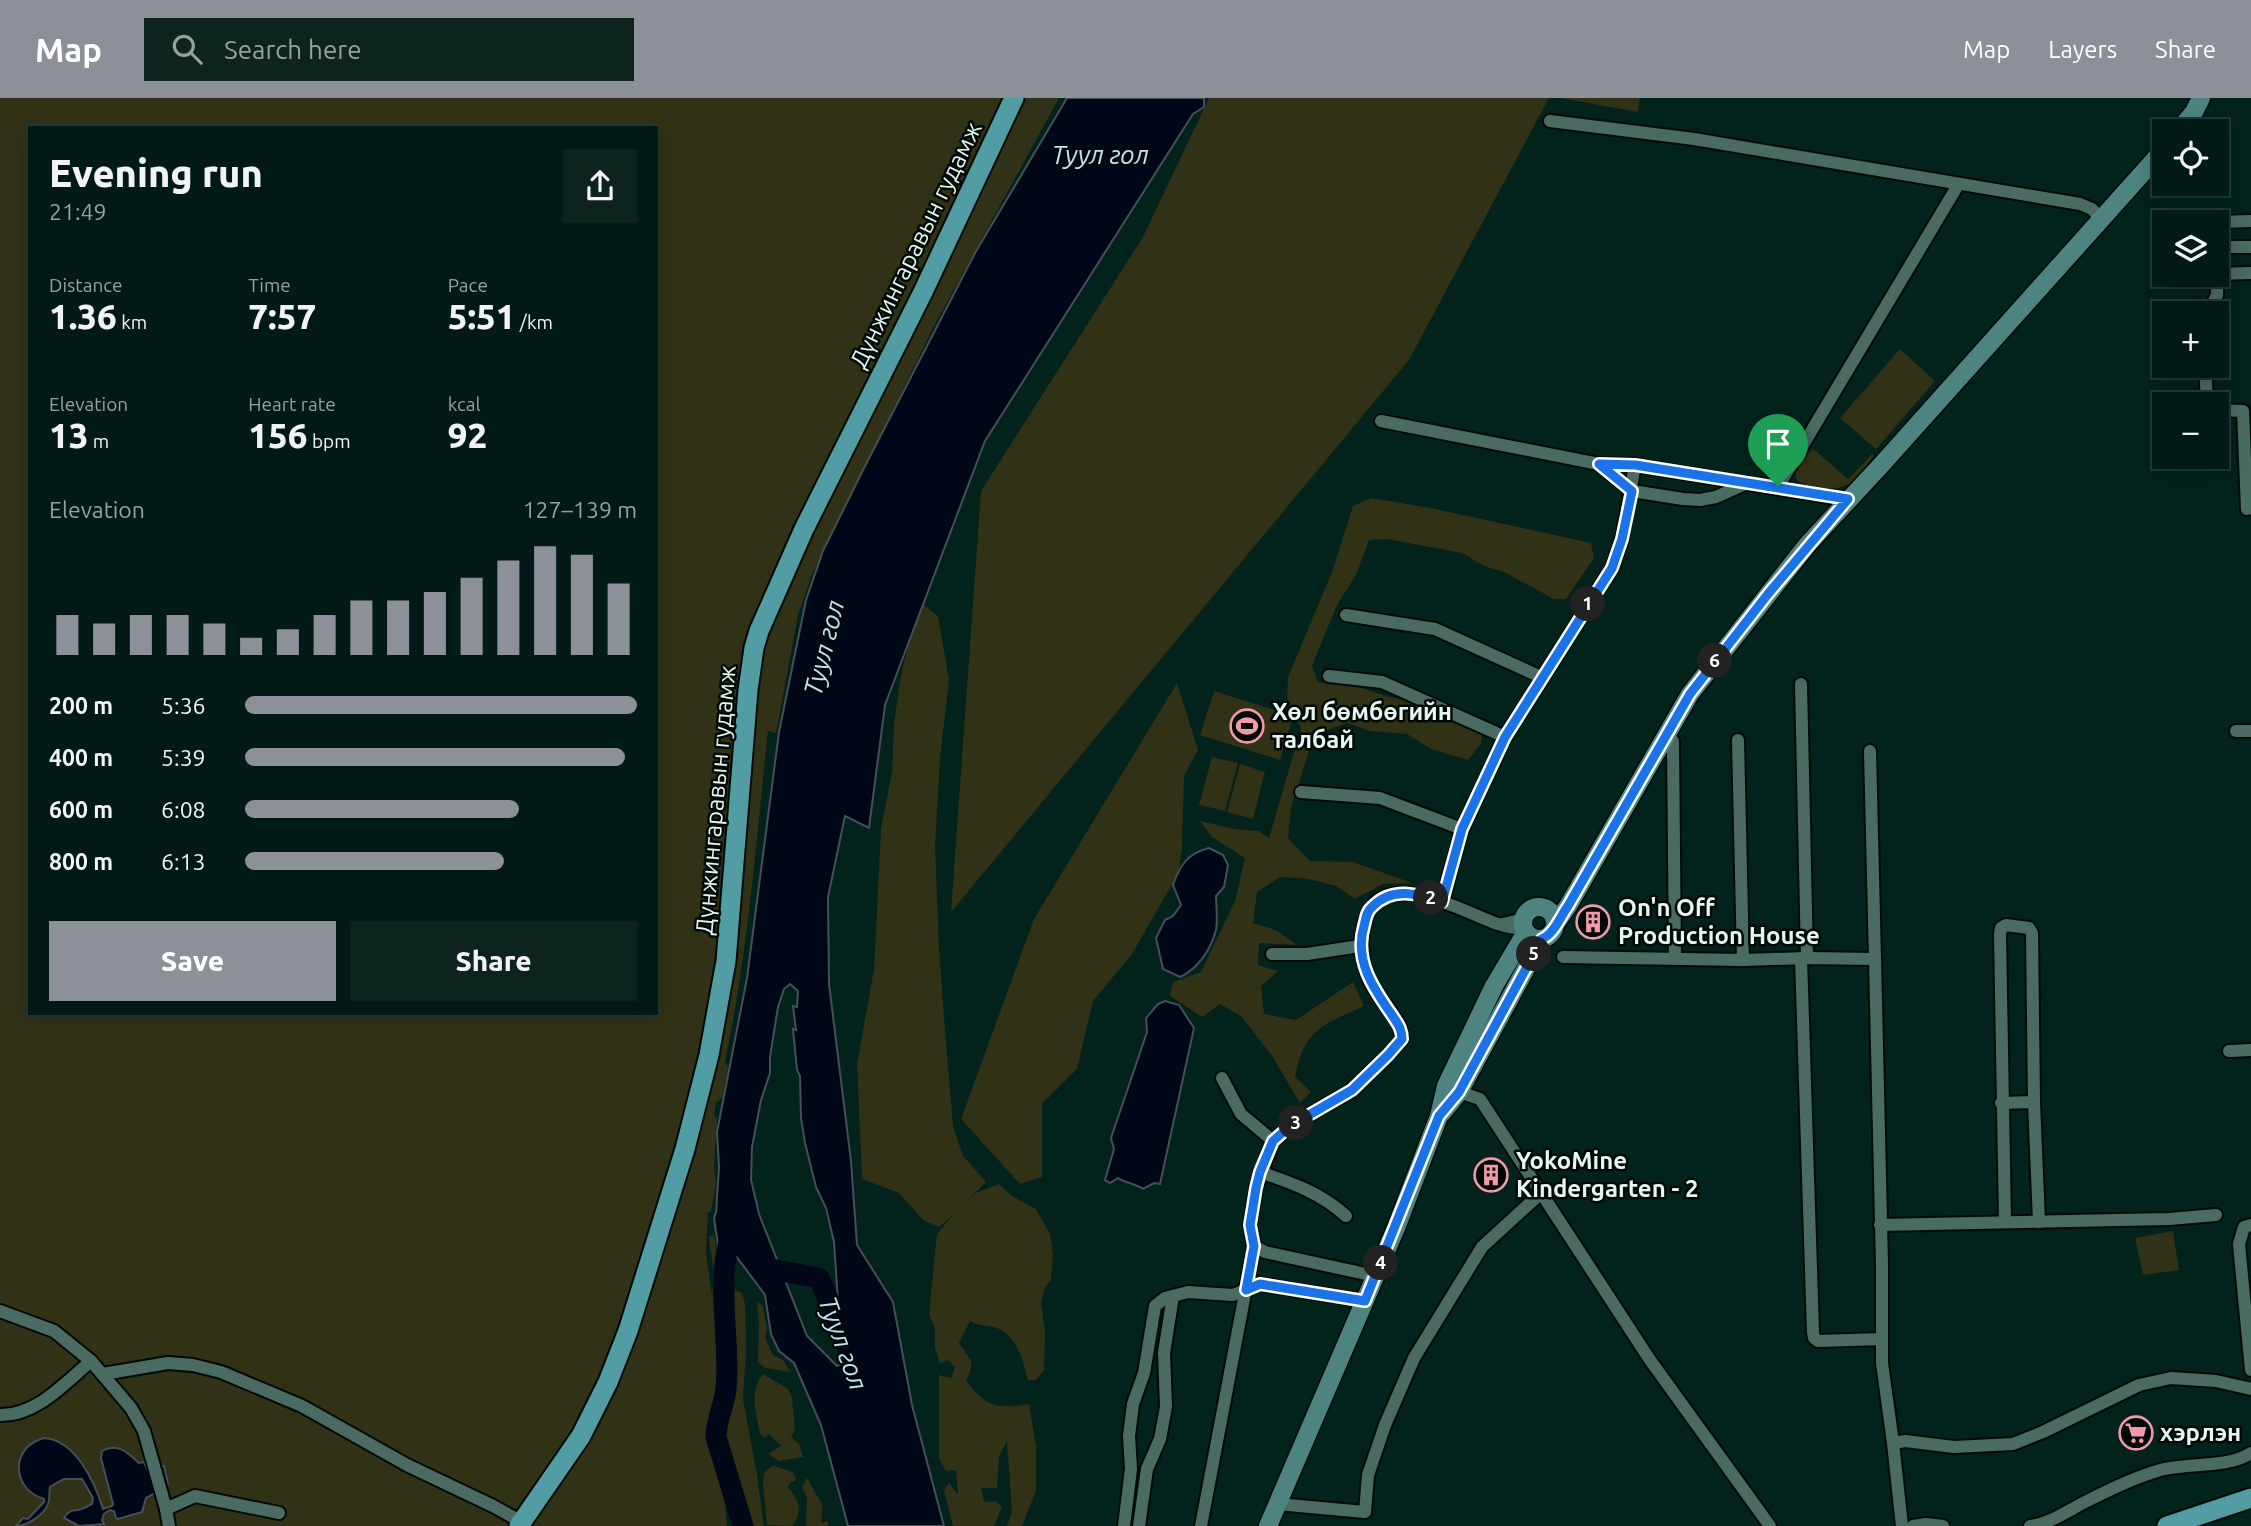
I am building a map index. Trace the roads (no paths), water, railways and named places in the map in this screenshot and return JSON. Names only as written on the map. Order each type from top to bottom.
[{"type":"main road","name":"Дүнжингаравын гудамж","points":[[520,1524],[581,1436],[608,1382],[628,1331],[685,1149],[709,1055],[726,961],[748,690],[756,640],[808,520],[923,292],[1014,98]]},
{"type":"main road","points":[[2167,1526],[2251,1498]]},
{"type":"street","points":[[2188,119],[2201,98]]},
{"type":"street","points":[[1550,121],[1694,139],[2080,204],[2092,209],[2100,218]]},
{"type":"street","points":[[1201,1526],[1254,1246],[1250,1225],[1260,1172],[1273,1141],[1290,1126],[1352,1090],[1402,1039],[1399,1025],[1371,984],[1360,946],[1368,910],[1385,897],[1407,892],[1499,924],[1551,934],[1551,917],[1577,890],[1690,694],[1768,594],[1848,499],[2152,162]]},
{"type":"street","points":[[1778,486],[1958,185]]},
{"type":"street","points":[[2229,222],[2251,221]]},
{"type":"street","points":[[2229,247],[2251,247]]},
{"type":"street","points":[[2229,274],[2251,273]]},
{"type":"street","points":[[2229,410],[2247,411],[2247,509],[2251,508]]},
{"type":"street","points":[[1381,421],[1599,464],[1635,465],[1848,499]]},
{"type":"street","points":[[1599,464],[1632,491],[1683,499],[1700,500],[1748,483]]},
{"type":"street","points":[[1442,902],[1462,829],[1505,737],[1612,568],[1622,539],[1635,465]]},
{"type":"street","points":[[1346,615],[1435,629],[1541,677]]},
{"type":"street","points":[[1329,676],[1382,682],[1505,737]]},
{"type":"street","points":[[1801,684],[1812,1332],[1818,1341],[1882,1339]]},
{"type":"street","points":[[2236,731],[2251,731]]},
{"type":"street","points":[[1738,740],[1743,960]]},
{"type":"street","points":[[1673,741],[1675,958]]},
{"type":"street","points":[[1870,751],[1882,1363],[1903,1526]]},
{"type":"street","points":[[1301,792],[1380,798],[1462,829]]},
{"type":"street","points":[[1439,1116],[1459,1092],[1529,930],[1528,912],[1534,908],[1551,917]]},
{"type":"street","points":[[2005,1222],[2000,934],[2001,928],[2006,925],[2029,928],[2032,933],[2039,1222]]},
{"type":"street","points":[[1268,1526],[1376,1276],[1439,1116],[1446,1086],[1494,986],[1529,930]]},
{"type":"street","points":[[1272,954],[1307,954],[1360,946]]},
{"type":"street","points":[[1563,957],[1875,959]]},
{"type":"street","points":[[2229,1051],[2251,1050]]},
{"type":"street","points":[[1222,1078],[1241,1114],[1273,1141]]},
{"type":"street","points":[[1459,1092],[1480,1100],[1650,1360],[1770,1526]]},
{"type":"street","points":[[2001,1103],[2034,1102]]},
{"type":"street","points":[[1260,1172],[1331,1202],[1346,1216]]},
{"type":"street","points":[[1367,1526],[1365,1512],[1368,1475],[1385,1425],[1414,1358],[1482,1247],[1541,1193]]},
{"type":"street","points":[[1880,1225],[2169,1219],[2216,1215]]},
{"type":"street","points":[[2251,1225],[2244,1227],[2239,1244],[2251,1370]]},
{"type":"street","points":[[1254,1246],[1265,1252],[1376,1276]]},
{"type":"street","points":[[1173,1296],[1164,1353],[1166,1407],[1160,1439],[1147,1469],[1140,1526],[1124,1525],[1131,1469],[1129,1436],[1133,1404],[1144,1373],[1155,1306],[1165,1298],[1188,1292],[1233,1295],[1260,1284],[1365,1301]]},
{"type":"street","points":[[0,1311],[54,1331],[91,1361],[138,1417],[162,1492],[169,1526]]},
{"type":"street","points":[[0,1415],[31,1410],[91,1361]]},
{"type":"street","points":[[103,1374],[168,1363],[194,1365],[221,1372],[302,1405],[407,1465],[493,1506],[520,1524]]},
{"type":"street","points":[[1893,1443],[1905,1440],[1954,1447],[2013,1444],[2139,1385],[2171,1378],[2216,1381],[2251,1390]]},
{"type":"street","points":[[2030,1526],[2043,1524],[2114,1488],[2155,1471],[2187,1464],[2231,1462],[2251,1453]]},
{"type":"street","points":[[166,1509],[187,1497],[200,1496],[279,1513]]},
{"type":"street","points":[[1277,1504],[1365,1512]]},
{"type":"street","points":[[1913,1526],[1943,1526]]},
{"type":"water","name":"Туул гол","points":[[1067,98],[1204,98],[1204,107],[1193,114],[985,441],[885,705],[869,828],[845,816],[828,897],[829,984],[851,1161],[857,1245],[893,1302],[912,1405],[944,1526],[848,1526],[821,1425],[794,1363],[779,1351],[771,1334],[765,1295],[733,1252],[730,1262],[721,1266],[714,1218],[719,1167],[717,1132],[747,978],[779,732],[806,600],[823,551],[975,253]],"holes":[[[790,984],[798,991],[797,1007],[793,1006],[796,1030],[793,1029],[800,1076],[801,1118],[816,1187],[826,1208],[834,1242],[838,1302],[855,1358],[837,1366],[807,1336],[759,1214],[751,1180],[752,1147],[761,1100],[770,1073],[778,1007],[784,989]]]},
{"type":"water","points":[[1209,848],[1223,855],[1228,865],[1224,887],[1216,896],[1216,930],[1203,958],[1193,969],[1180,977],[1163,969],[1156,938],[1165,920],[1173,916],[1181,905],[1173,885],[1179,871],[1190,857]]},
{"type":"water","points":[[1165,1001],[1179,1005],[1194,1028],[1160,1184],[1154,1183],[1143,1189],[1118,1178],[1110,1183],[1105,1180],[1114,1149],[1111,1138],[1147,1032],[1146,1018],[1158,1004]]},
{"type":"water","points":[[44,1438],[66,1446],[75,1454],[95,1487],[103,1509],[113,1504],[101,1458],[102,1451],[118,1448],[139,1463],[144,1462],[147,1469],[164,1466],[168,1484],[153,1488],[155,1493],[146,1498],[142,1512],[118,1519],[114,1511],[110,1510],[104,1514],[104,1524],[79,1526],[64,1518],[71,1511],[92,1504],[93,1498],[82,1479],[64,1479],[50,1487],[49,1502],[39,1516],[16,1526],[23,1518],[28,1519],[44,1502],[44,1499],[25,1487],[19,1468],[25,1450]]},
{"type":"waterway","name":"Туул гол","points":[[731,1237],[724,1273],[726,1389],[716,1437],[743,1526]]},
{"type":"waterway","name":"Туул гол","points":[[759,1261],[761,1267],[819,1278],[843,1333],[859,1387]]},
{"type":"place","name":"Хөл бөмбөгийн талбай","points":[[1247,726]]},
{"type":"place","name":"On'n Off Production House","points":[[1593,922]]},
{"type":"place","name":"YokoMine Kindergarten - 2","points":[[1491,1175]]},
{"type":"place","name":"хэрлэн","points":[[2136,1433]]}]
